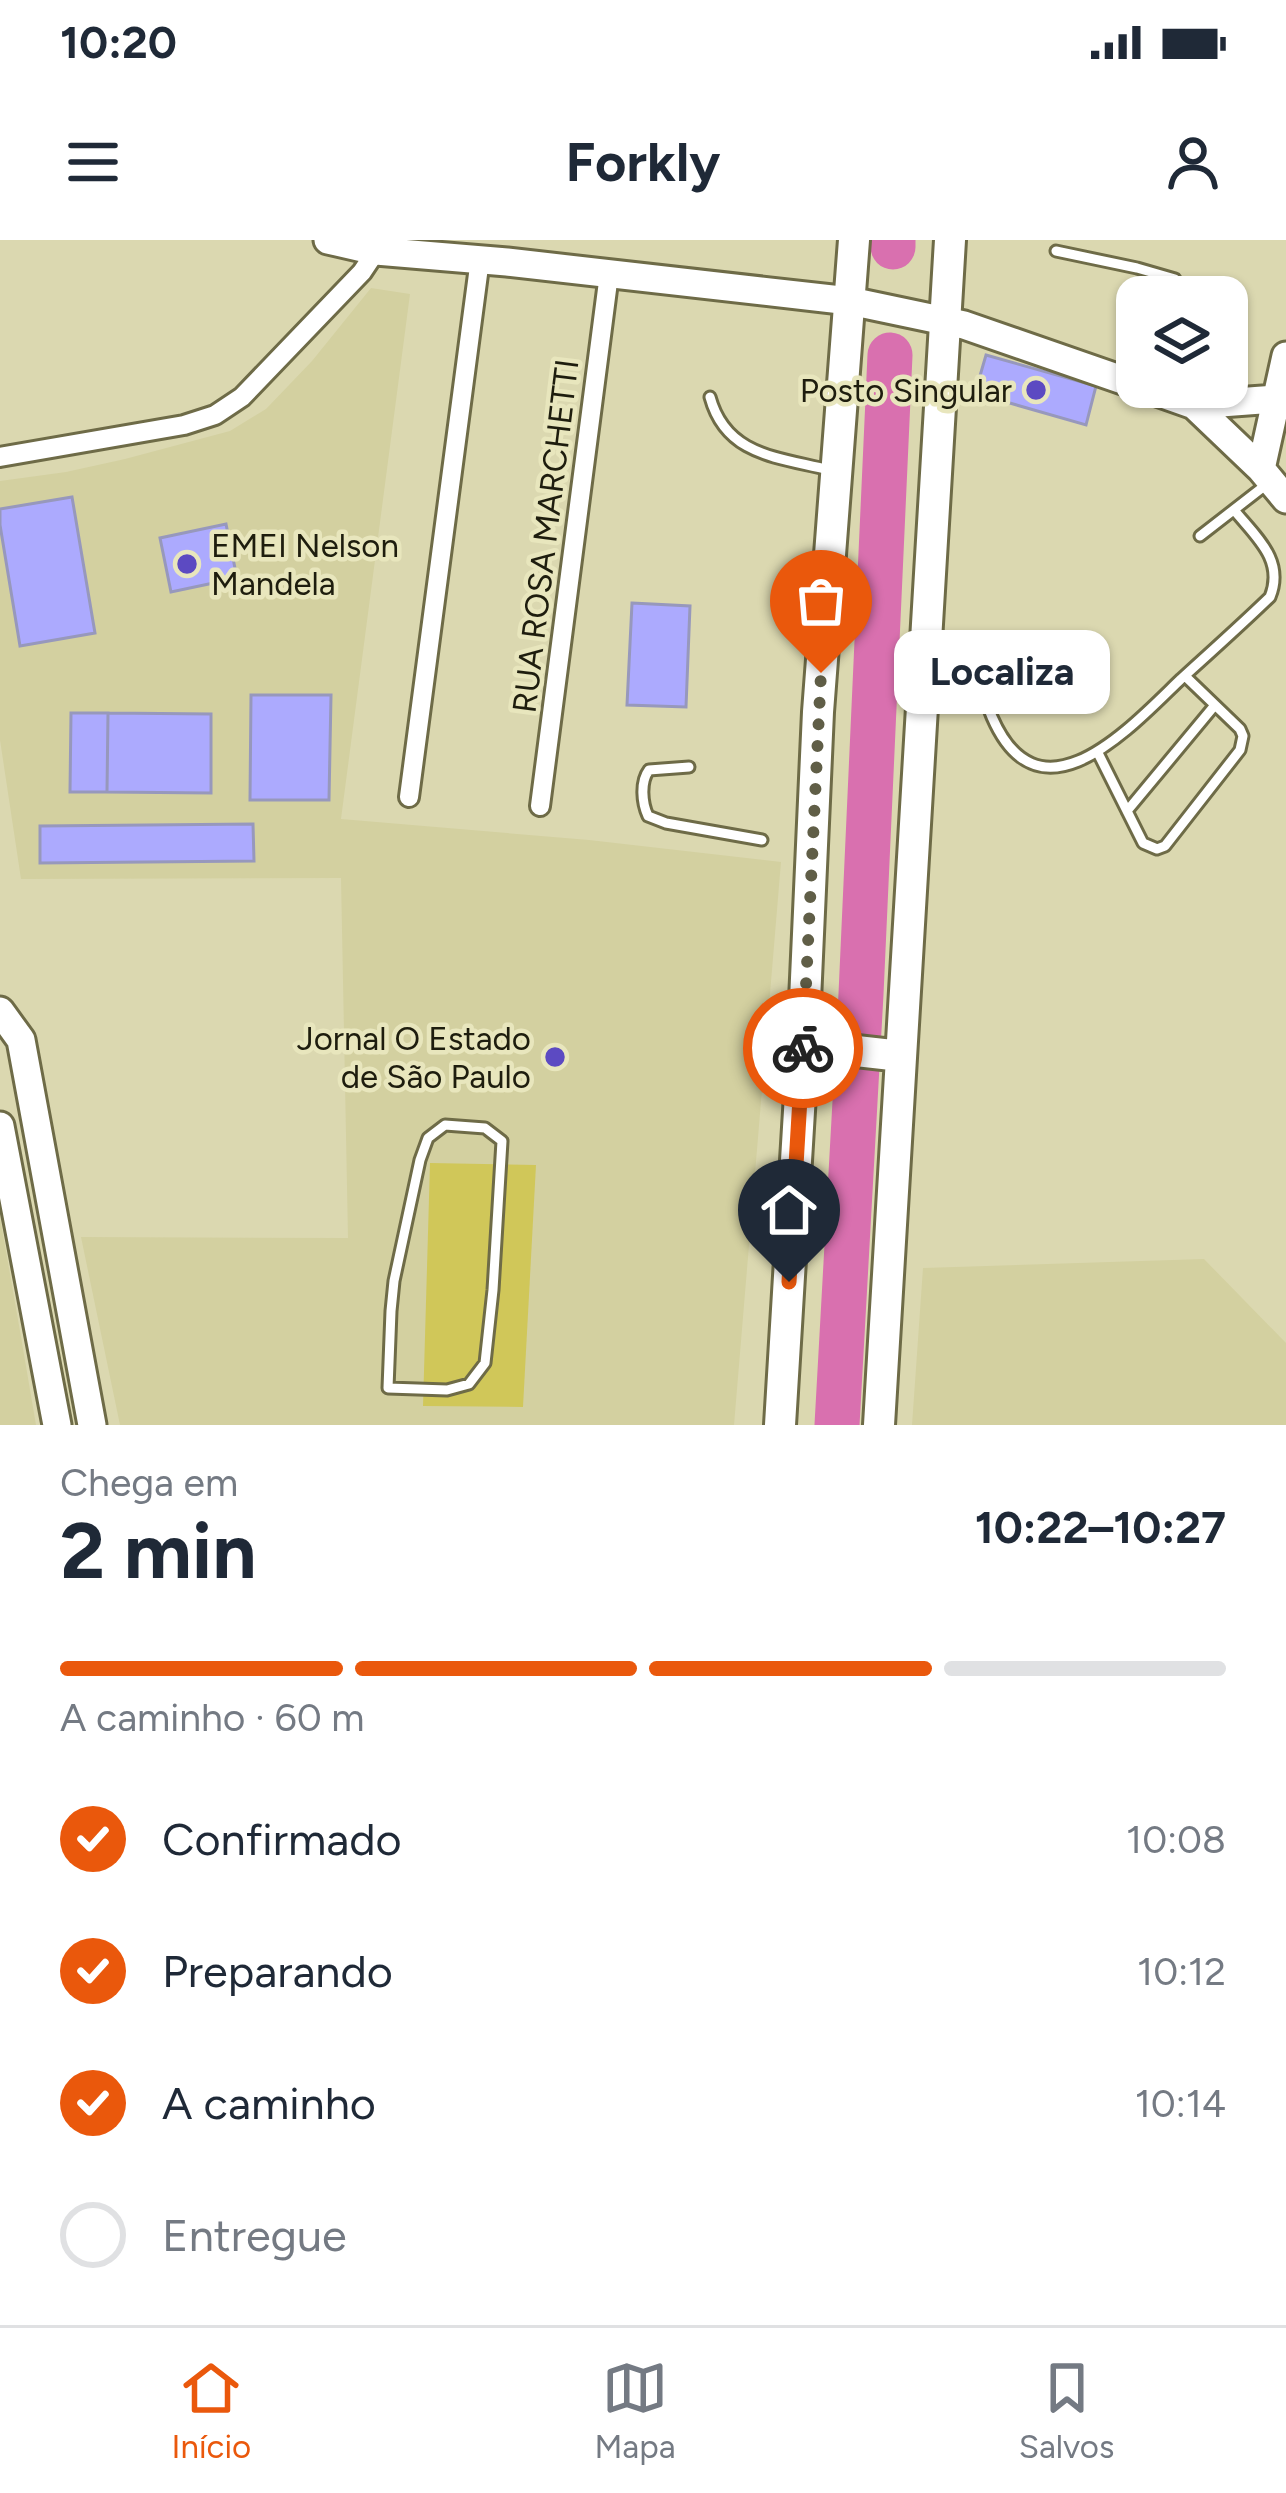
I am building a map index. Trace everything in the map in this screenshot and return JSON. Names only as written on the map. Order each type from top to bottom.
[{"type":"main road","points":[[780,1425],[818,712],[854,240]]},
{"type":"main road","points":[[879,1425],[950,240]]},
{"type":"main road","points":[[803,1045],[901,1056]]},
{"type":"street","points":[[328,240],[376,251],[499,254],[609,274],[850,301],[945,320],[1116,378]]},
{"type":"street","points":[[0,457],[215,415],[242,397],[362,272],[376,251]]},
{"type":"street","points":[[410,797],[499,254]]},
{"type":"street","name":"RUA ROSA MARCHETTI","points":[[540,806],[609,274]]},
{"type":"street","points":[[1273,483],[1275,398],[1286,356]]},
{"type":"street","points":[[1248,400],[1275,398]]},
{"type":"street","points":[[1197,408],[1273,483]]},
{"type":"street","points":[[0,1011],[92,1425]]},
{"type":"street","points":[[0,1126],[57,1425]]},
{"type":"street","points":[[67,1425],[86,1386]]},
{"type":"lane","points":[[1056,251],[1165,276]]},
{"type":"lane","points":[[710,397],[717,421],[760,453],[837,472]]},
{"type":"lane","points":[[1200,536],[1273,483]]},
{"type":"lane","points":[[926,632],[960,643],[972,656],[992,716],[1022,759],[1049,768],[1082,762],[1142,718],[1270,597],[1275,567],[1234,510]]},
{"type":"lane","points":[[1097,753],[1143,843],[1157,849],[1165,846],[1240,750],[1243,736],[1185,676]]},
{"type":"lane","points":[[1127,811],[1215,705]]},
{"type":"lane","points":[[689,767],[649,770],[643,783],[648,816],[762,840]]},
{"type":"lane","points":[[445,1125],[485,1128],[502,1141],[485,1363],[469,1384],[447,1390],[388,1388],[392,1296],[419,1160],[428,1138],[445,1125]]},
{"type":"shaded area","name":"Jornal O Estado de São Paulo","points":[[371,288],[410,294],[341,819],[781,862],[734,1425],[120,1425],[81,1237],[348,1238],[341,878],[21,879],[0,740],[0,481],[66,472],[230,431],[266,409]]},
{"type":"shaded area","points":[[430,1163],[536,1165],[523,1407],[423,1406]]},
{"type":"shaded area","points":[[0,1217],[20,1331],[36,1425],[0,1425]]},
{"type":"shaded area","points":[[1204,1259],[1286,1343],[1286,1425],[912,1425],[923,1268]]},
{"type":"building","name":"Posto Singular","points":[[986,355],[1096,386],[1086,425],[975,393]]},
{"type":"building","points":[[72,497],[95,633],[20,646],[0,509]]},
{"type":"building","points":[[226,524],[237,578],[171,592],[160,538]]},
{"type":"building","points":[[632,603],[690,606],[686,707],[627,705]]},
{"type":"building","points":[[251,695],[331,695],[329,800],[250,800]]},
{"type":"building","points":[[71,713],[108,713],[107,792],[70,792]]},
{"type":"building","points":[[108,713],[211,714],[211,793],[107,792]]},
{"type":"building","points":[[253,824],[254,861],[40,863],[40,826]]},
{"type":"waterway","points":[[893,240],[893,247]]},
{"type":"waterway","points":[[837,1425],[890,355]]},
{"type":"way so far","points":[[803,1048],[821,673]]},
{"type":"place","name":"Posto Singular","points":[[1036,390]]},
{"type":"place","name":"EMEI Nelson Mandela","points":[[187,564]]},
{"type":"place","name":"Localiza","points":[[821,673]]},
{"type":"place","name":"Jornal O Estado de São Paulo","points":[[555,1057]]},
{"type":"route","points":[[789,1282],[803,1048]]}]
